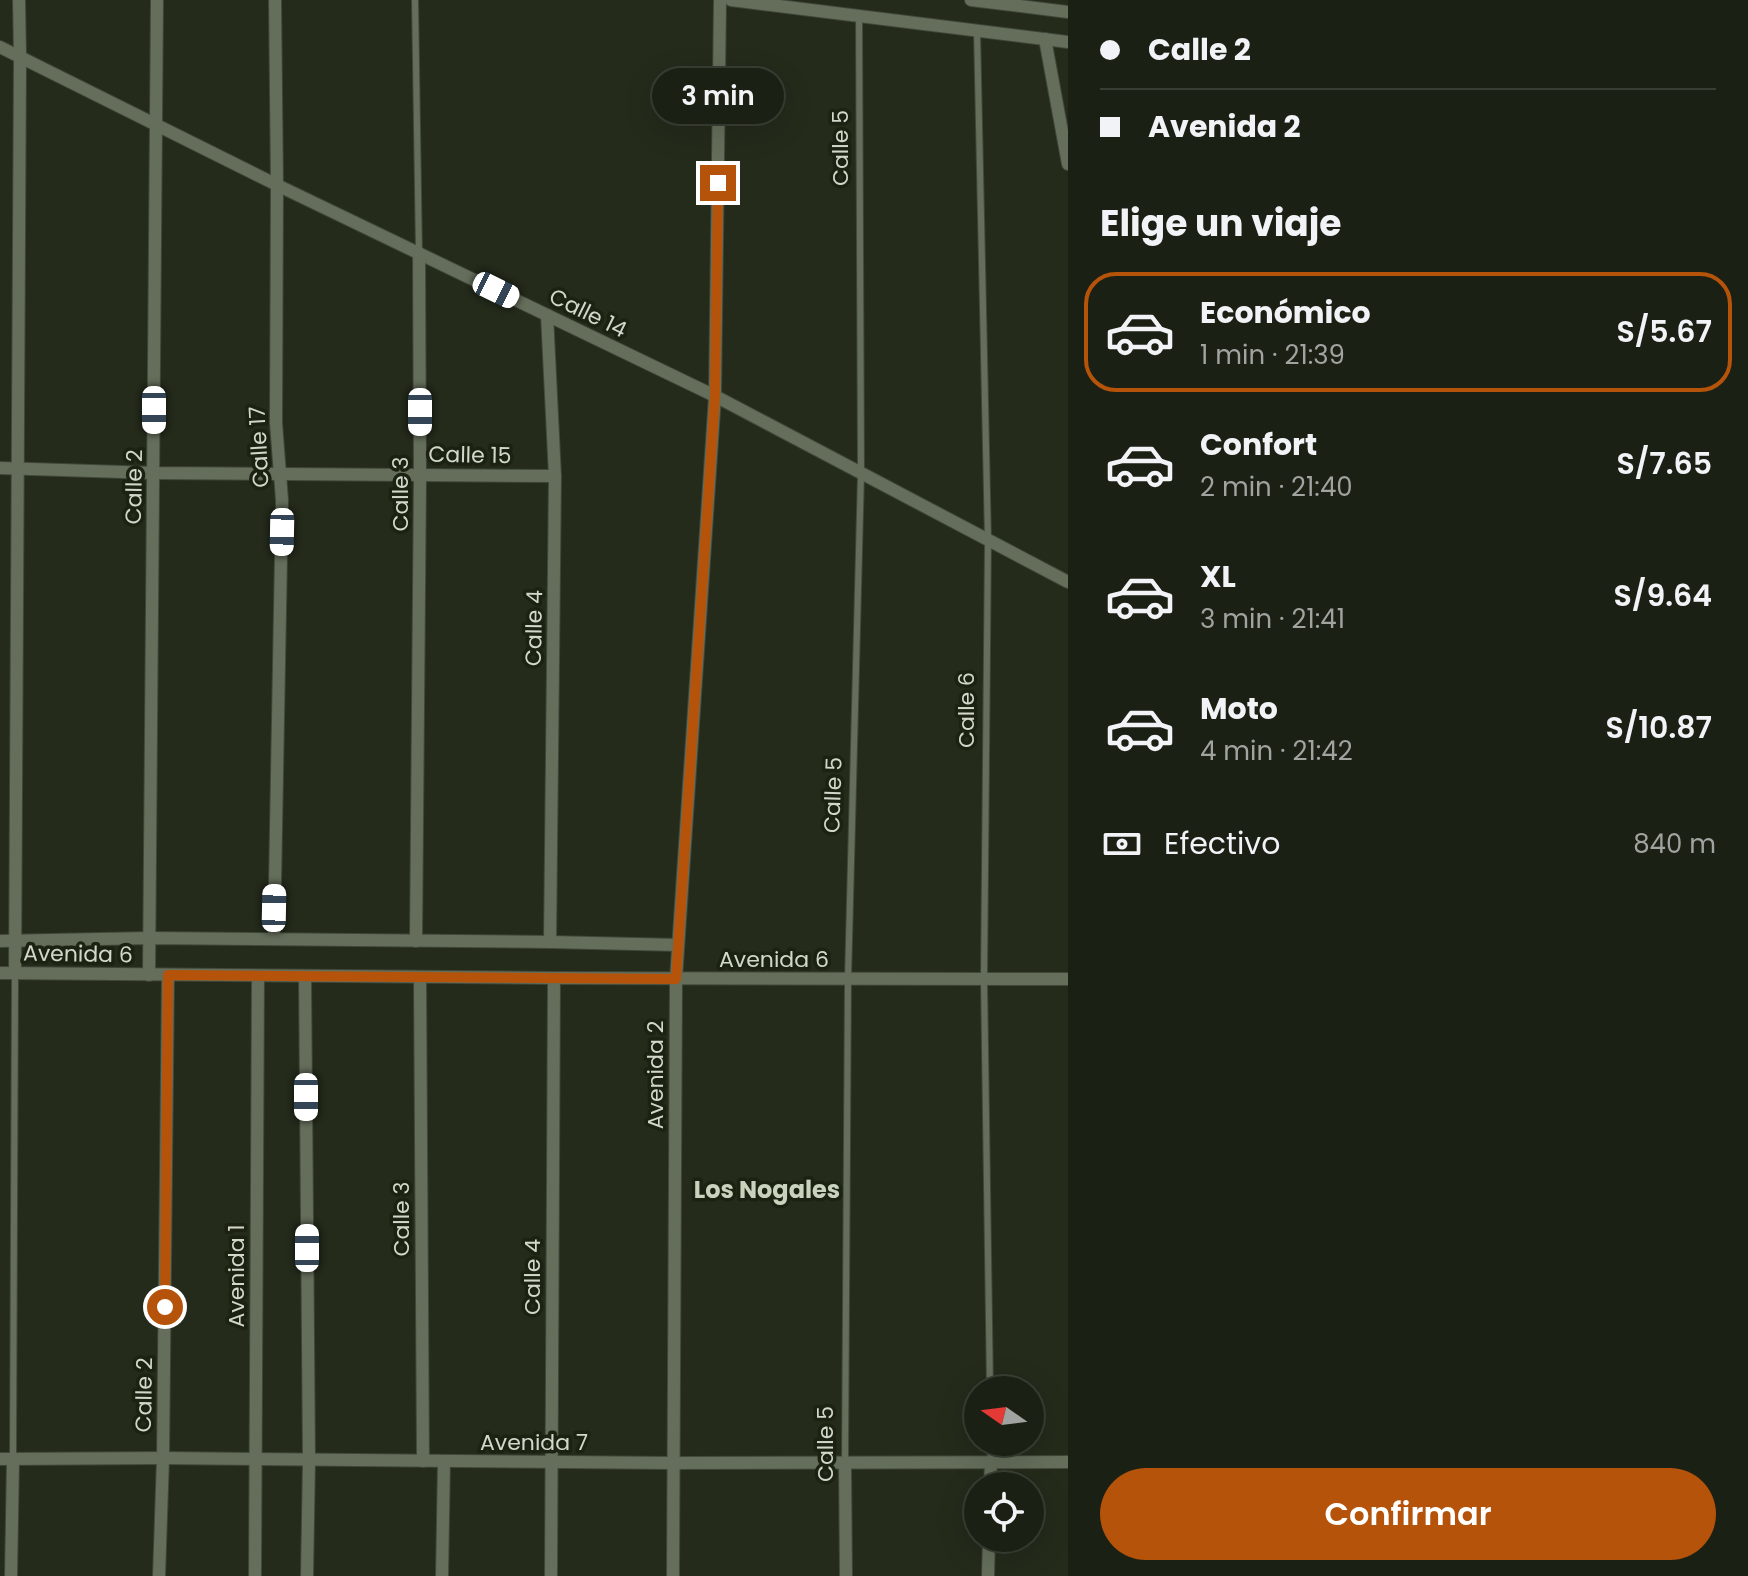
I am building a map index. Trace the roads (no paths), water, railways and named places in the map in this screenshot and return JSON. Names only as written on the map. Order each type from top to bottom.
[{"type":"street","points":[[15,974],[19,0]]},
{"type":"street","name":"Calle 2","points":[[149,975],[157,0]]},
{"type":"street","name":"Calle 17","points":[[274,939],[282,500],[276,423],[275,0]]},
{"type":"street","name":"Avenida 2","points":[[673,1576],[676,979],[715,396],[720,0]]},
{"type":"street","points":[[731,0],[1068,42]]},
{"type":"street","points":[[971,0],[1068,12]]},
{"type":"street","points":[[1045,39],[1068,164]]},
{"type":"street","name":"Calle 14","points":[[0,47],[277,185],[715,396],[1068,582]]},
{"type":"street","name":"Calle 3","points":[[416,941],[419,253]]},
{"type":"street","name":"Calle 4","points":[[547,315],[555,476],[550,942]]},
{"type":"street","name":"Calle 15","points":[[0,468],[154,473],[555,476]]},
{"type":"street","name":"Avenida 6","points":[[0,941],[150,938],[678,945]]},
{"type":"street","name":"Avenida 6","points":[[0,973],[1068,979]]},
{"type":"street","name":"Calle 2","points":[[159,1576],[168,975]]},
{"type":"street","name":"Avenida 1","points":[[255,1576],[258,976]]},
{"type":"street","points":[[305,976],[307,1576]]},
{"type":"street","name":"Calle 3","points":[[420,977],[423,1461]]},
{"type":"street","name":"Calle 4","points":[[551,1576],[554,978]]},
{"type":"street","points":[[6,1459],[11,1576]]},
{"type":"street","name":"Avenida 7","points":[[6,1459],[1068,1462]]},
{"type":"street","points":[[442,1576],[444,1461]]},
{"type":"street","points":[[991,1462],[991,1472]]},
{"type":"street","name":"Calle 5","points":[[845,1463],[846,1576]]},
{"type":"street","points":[[988,1576],[989,1552]]},
{"type":"lane","name":"Calle 3","points":[[415,0],[419,253]]},
{"type":"lane","name":"Calle 5","points":[[845,1463],[848,979],[861,473],[859,16]]},
{"type":"lane","name":"Calle 6","points":[[977,31],[988,540],[984,979],[990,1376]]},
{"type":"lane","points":[[6,1459],[15,974]]},
{"type":"lane","points":[[991,1456],[991,1462]]},
{"type":"district","name":"Los Nogales","points":[[767,1189]]}]
